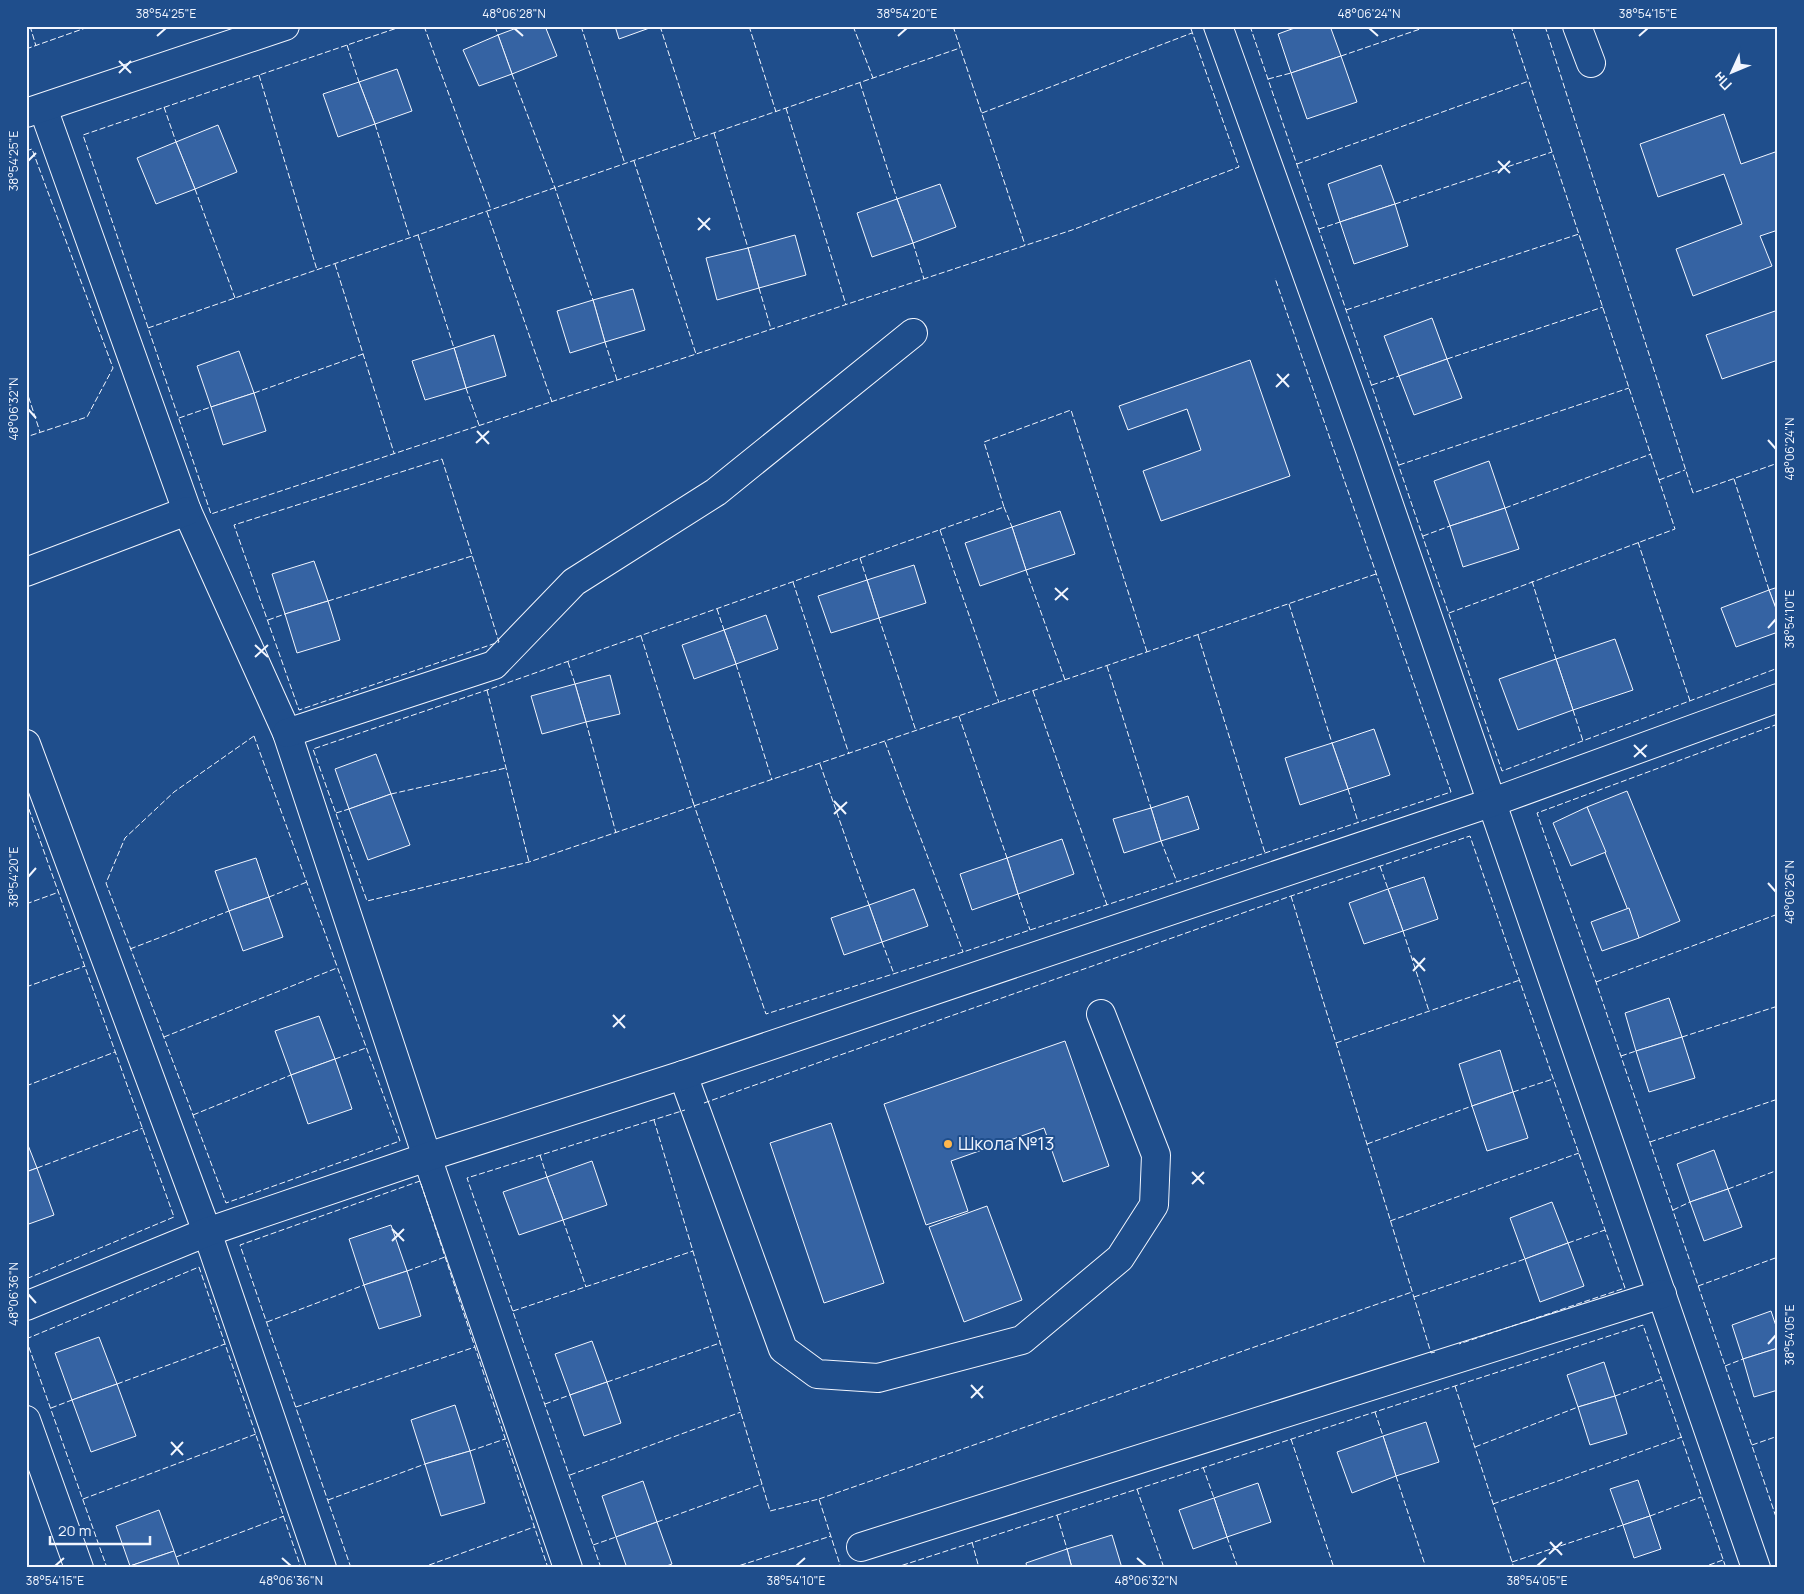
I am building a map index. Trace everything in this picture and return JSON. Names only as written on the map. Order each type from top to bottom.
[{"type":"street","points":[[285,26],[35,110],[187,511],[286,733],[427,1157],[568,1568]]},
{"type":"street","points":[[1218,26],[1369,447],[1493,802],[1756,1568]]},
{"type":"street","points":[[1577,26],[1591,63]]},
{"type":"street","points":[[286,733],[494,665],[574,582],[716,492],[913,333]]},
{"type":"street","points":[[26,572],[187,511]]},
{"type":"street","points":[[26,1306],[207,1232],[427,1157],[683,1075],[1493,802],[1778,698]]},
{"type":"street","points":[[26,744],[207,1232],[322,1568]]},
{"type":"street","points":[[683,1075],[783,1349],[817,1374],[878,1378],[1022,1340],[1120,1258],[1154,1205],[1156,1155],[1101,1014]]},
{"type":"street","points":[[861,1547],[1662,1294]]},
{"type":"street","points":[[26,1420],[79,1568]]},
{"type":"building","points":[[522,26],[545,26],[557,56],[512,74],[498,35]]},
{"type":"building","points":[[615,26],[655,26],[619,39]]},
{"type":"building","points":[[1300,26],[1330,26],[1341,56],[1291,73],[1278,34]]},
{"type":"building","points":[[498,35],[512,74],[479,86],[463,50]]},
{"type":"building","points":[[1341,56],[1357,102],[1307,119],[1291,73]]},
{"type":"building","points":[[397,69],[412,111],[375,124],[359,82]]},
{"type":"building","points":[[359,82],[375,124],[338,137],[323,94]]},
{"type":"building","points":[[1724,114],[1741,164],[1778,151],[1778,230],[1760,236],[1772,266],[1693,296],[1676,249],[1742,224],[1724,174],[1658,197],[1640,144]]},
{"type":"building","points":[[218,125],[237,172],[195,189],[176,142]]},
{"type":"building","points":[[176,142],[195,189],[156,204],[137,158]]},
{"type":"building","points":[[1381,165],[1395,204],[1340,222],[1328,184]]},
{"type":"building","points":[[940,184],[956,227],[913,243],[897,199]]},
{"type":"building","points":[[897,199],[913,243],[872,257],[857,213]]},
{"type":"building","points":[[1395,204],[1408,246],[1354,264],[1340,222]]},
{"type":"building","points":[[795,235],[806,275],[759,288],[748,248]]},
{"type":"building","points":[[748,248],[759,288],[717,300],[706,258]]},
{"type":"building","points":[[633,289],[645,330],[605,342],[593,300]]},
{"type":"building","points":[[593,300],[605,342],[570,353],[557,311]]},
{"type":"building","points":[[1778,310],[1778,360],[1722,379],[1706,335]]},
{"type":"building","points":[[1432,318],[1447,359],[1399,376],[1384,336]]},
{"type":"building","points":[[494,335],[506,376],[466,388],[454,348]]},
{"type":"building","points":[[454,348],[466,388],[425,400],[412,361]]},
{"type":"building","points":[[239,351],[254,393],[211,407],[197,366]]},
{"type":"building","points":[[1447,359],[1462,398],[1414,415],[1399,376]]},
{"type":"building","points":[[1250,360],[1290,476],[1161,521],[1143,471],[1201,450],[1187,409],[1128,430],[1119,406]]},
{"type":"building","points":[[254,393],[266,431],[223,445],[211,407]]},
{"type":"building","points":[[1489,461],[1505,508],[1450,526],[1434,481]]},
{"type":"building","points":[[1505,508],[1519,549],[1463,567],[1450,526]]},
{"type":"building","points":[[1060,511],[1075,554],[1026,570],[1012,527]]},
{"type":"building","points":[[1012,527],[1026,570],[980,586],[965,543]]},
{"type":"building","points":[[314,561],[328,601],[285,614],[272,574]]},
{"type":"building","points":[[914,565],[926,603],[879,618],[867,580]]},
{"type":"building","points":[[867,580],[879,618],[831,633],[818,596]]},
{"type":"building","points":[[1778,587],[1778,614],[1769,590]]},
{"type":"building","points":[[1769,590],[1778,614],[1778,632],[1736,647],[1721,608]]},
{"type":"building","points":[[328,601],[340,640],[297,653],[285,614]]},
{"type":"building","points":[[766,615],[778,649],[736,664],[724,630]]},
{"type":"building","points":[[724,630],[736,664],[694,679],[682,645]]},
{"type":"building","points":[[1615,639],[1633,690],[1573,710],[1556,659]]},
{"type":"building","points":[[1556,659],[1573,710],[1518,730],[1499,679]]},
{"type":"building","points":[[610,675],[620,714],[586,722],[575,684]]},
{"type":"building","points":[[575,684],[586,722],[542,734],[531,696]]},
{"type":"building","points":[[1374,729],[1390,775],[1348,789],[1332,743]]},
{"type":"building","points":[[1332,743],[1348,789],[1300,805],[1285,758]]},
{"type":"building","points":[[376,754],[391,794],[349,809],[335,769]]},
{"type":"building","points":[[1627,791],[1680,921],[1639,938],[1587,807]]},
{"type":"building","points":[[391,794],[410,845],[368,860],[349,809]]},
{"type":"building","points":[[1188,796],[1199,829],[1161,841],[1151,808]]},
{"type":"building","points":[[1587,807],[1606,852],[1571,866],[1553,823]]},
{"type":"building","points":[[1151,808],[1161,841],[1124,853],[1113,819]]},
{"type":"building","points":[[1062,839],[1074,874],[1018,894],[1007,858]]},
{"type":"building","points":[[256,858],[269,897],[229,911],[215,871]]},
{"type":"building","points":[[1007,858],[1018,894],[972,910],[960,874]]},
{"type":"building","points":[[1424,877],[1438,919],[1403,931],[1388,889]]},
{"type":"building","points":[[914,889],[928,926],[882,942],[869,905]]},
{"type":"building","points":[[1388,889],[1403,931],[1364,944],[1349,903]]},
{"type":"building","points":[[269,897],[283,937],[243,951],[229,911]]},
{"type":"building","points":[[869,905],[882,942],[844,955],[831,918]]},
{"type":"building","points":[[1629,908],[1639,938],[1602,951],[1591,922]]},
{"type":"building","points":[[1669,998],[1682,1037],[1636,1051],[1625,1013]]},
{"type":"building","points":[[319,1016],[335,1059],[291,1075],[275,1031]]},
{"type":"building","points":[[1682,1037],[1695,1078],[1649,1092],[1636,1051]]},
{"type":"building","name":"Школа №13","points":[[1065,1041],[1109,1166],[1063,1182],[1044,1128],[951,1161],[968,1211],[926,1225],[884,1104]]},
{"type":"building","points":[[1500,1050],[1513,1092],[1472,1106],[1459,1064]]},
{"type":"building","points":[[335,1059],[352,1109],[308,1124],[291,1075]]},
{"type":"building","points":[[1513,1092],[1528,1138],[1487,1151],[1472,1106]]},
{"type":"building","points":[[831,1123],[884,1283],[824,1303],[770,1143]]},
{"type":"building","points":[[26,1140],[37,1168],[26,1172]]},
{"type":"building","points":[[1714,1150],[1728,1189],[1690,1202],[1677,1164]]},
{"type":"building","points":[[592,1161],[607,1205],[563,1220],[547,1177]]},
{"type":"building","points":[[37,1168],[54,1215],[26,1225],[26,1172]]},
{"type":"building","points":[[547,1177],[563,1220],[519,1235],[503,1192]]},
{"type":"building","points":[[1728,1189],[1742,1227],[1704,1241],[1690,1202]]},
{"type":"building","points":[[1552,1202],[1568,1243],[1525,1259],[1510,1218]]},
{"type":"building","points":[[987,1206],[1022,1300],[964,1322],[929,1227]]},
{"type":"building","points":[[391,1225],[407,1271],[364,1285],[349,1239]]},
{"type":"building","points":[[1568,1243],[1584,1286],[1540,1302],[1525,1259]]},
{"type":"building","points":[[407,1271],[421,1316],[379,1329],[364,1285]]},
{"type":"building","points":[[1771,1311],[1778,1332],[1778,1348],[1743,1359],[1732,1325]]},
{"type":"building","points":[[99,1337],[117,1384],[72,1400],[55,1353]]},
{"type":"building","points":[[592,1341],[607,1382],[570,1395],[555,1354]]},
{"type":"building","points":[[1778,1348],[1778,1390],[1754,1397],[1743,1359]]},
{"type":"building","points":[[1604,1362],[1615,1396],[1578,1407],[1567,1375]]},
{"type":"building","points":[[607,1382],[621,1423],[584,1436],[570,1395]]},
{"type":"building","points":[[117,1384],[136,1436],[91,1452],[72,1400]]},
{"type":"building","points":[[1615,1396],[1627,1434],[1590,1445],[1578,1407]]},
{"type":"building","points":[[455,1405],[470,1451],[425,1464],[411,1420]]},
{"type":"building","points":[[1426,1422],[1439,1462],[1396,1476],[1383,1436]]},
{"type":"building","points":[[1383,1436],[1396,1476],[1352,1493],[1337,1452]]},
{"type":"building","points":[[470,1451],[485,1503],[441,1516],[425,1464]]},
{"type":"building","points":[[1638,1480],[1650,1516],[1623,1525],[1610,1489]]},
{"type":"building","points":[[643,1481],[657,1522],[616,1537],[602,1496]]},
{"type":"building","points":[[1258,1483],[1271,1522],[1227,1537],[1214,1498]]},
{"type":"building","points":[[1214,1498],[1227,1537],[1193,1549],[1179,1510]]},
{"type":"building","points":[[159,1510],[174,1551],[130,1566],[116,1526]]},
{"type":"building","points":[[1650,1516],[1661,1549],[1634,1558],[1623,1525]]},
{"type":"building","points":[[657,1522],[672,1564],[661,1568],[627,1568],[616,1537]]},
{"type":"building","points":[[1112,1535],[1122,1568],[1072,1568],[1067,1549]]},
{"type":"building","points":[[1067,1549],[1072,1568],[1027,1568],[1026,1563]]},
{"type":"building","points":[[174,1551],[180,1568],[130,1568],[130,1566]]},
{"type":"fence","points":[[30,26],[36,46]]},
{"type":"fence","points":[[26,49],[91,26]]},
{"type":"fence","points":[[403,26],[83,135],[211,514],[1072,230],[1239,167],[1190,26]]},
{"type":"fence","points":[[424,26],[491,210]]},
{"type":"fence","points":[[495,26],[498,35]]},
{"type":"fence","points":[[581,26],[625,164]]},
{"type":"fence","points":[[660,26],[696,139]]},
{"type":"fence","points":[[749,26],[776,112]]},
{"type":"fence","points":[[853,26],[873,78]]},
{"type":"fence","points":[[953,26],[1025,245]]},
{"type":"fence","points":[[1250,26],[1502,771],[1778,668]]},
{"type":"fence","points":[[1341,56],[1429,26]]},
{"type":"fence","points":[[1449,613],[1675,529],[1511,26]]},
{"type":"fence","points":[[1545,26],[1693,493],[1778,463]]},
{"type":"fence","points":[[982,113],[1192,33]]},
{"type":"fence","points":[[347,45],[359,82]]},
{"type":"fence","points":[[148,328],[960,48]]},
{"type":"fence","points":[[1268,79],[1291,73]]},
{"type":"fence","points":[[512,74],[555,188],[593,300]]},
{"type":"fence","points":[[259,75],[317,270]]},
{"type":"fence","points":[[1297,164],[1529,81]]},
{"type":"fence","points":[[860,83],[897,199]]},
{"type":"fence","points":[[164,107],[176,142]]},
{"type":"fence","points":[[786,108],[846,305]]},
{"type":"fence","points":[[375,124],[410,238]]},
{"type":"fence","points":[[714,133],[748,248]]},
{"type":"fence","points":[[26,151],[32,149],[113,368],[87,417],[26,437]]},
{"type":"fence","points":[[1395,204],[1552,152]]},
{"type":"fence","points":[[634,161],[696,354]]},
{"type":"fence","points":[[195,189],[235,298]]},
{"type":"fence","points":[[487,212],[552,402]]},
{"type":"fence","points":[[1319,229],[1340,222]]},
{"type":"fence","points":[[1346,310],[1579,234]]},
{"type":"fence","points":[[418,235],[454,348]]},
{"type":"fence","points":[[913,243],[924,279]]},
{"type":"fence","points":[[335,264],[394,453]]},
{"type":"fence","points":[[693,802],[766,1014],[963,952],[1451,792],[1275,278]]},
{"type":"fence","points":[[759,288],[771,329]]},
{"type":"fence","points":[[1447,359],[1603,307]]},
{"type":"fence","points":[[605,342],[617,380]]},
{"type":"fence","points":[[254,393],[363,354]]},
{"type":"fence","points":[[1372,385],[1399,376]]},
{"type":"fence","points":[[466,388],[479,425]]},
{"type":"fence","points":[[1399,465],[1629,388]]},
{"type":"fence","points":[[26,389],[40,432]]},
{"type":"fence","points":[[179,418],[211,407]]},
{"type":"fence","points":[[1147,652],[1071,410],[984,442],[1004,507],[487,690],[313,749],[367,901],[529,862],[1376,574]]},
{"type":"fence","points":[[1505,508],[1651,454]]},
{"type":"fence","points":[[442,459],[499,642],[299,710],[234,525],[442,459]]},
{"type":"fence","points":[[1659,480],[1685,470]]},
{"type":"fence","points":[[1734,479],[1769,590]]},
{"type":"fence","points":[[1004,507],[1012,527]]},
{"type":"fence","points":[[1423,536],[1450,526]]},
{"type":"fence","points":[[940,530],[999,703]]},
{"type":"fence","points":[[1638,542],[1690,701]]},
{"type":"fence","points":[[328,601],[472,556]]},
{"type":"fence","points":[[860,558],[867,580]]},
{"type":"fence","points":[[1026,570],[1065,680]]},
{"type":"fence","points":[[1532,581],[1556,659]]},
{"type":"fence","points":[[793,582],[849,754]]},
{"type":"fence","points":[[1289,604],[1332,743]]},
{"type":"fence","points":[[717,609],[724,630]]},
{"type":"fence","points":[[268,620],[285,614]]},
{"type":"fence","points":[[879,618],[916,731]]},
{"type":"fence","points":[[1198,635],[1265,853]]},
{"type":"fence","points":[[641,636],[694,805]]},
{"type":"fence","points":[[568,662],[575,684]]},
{"type":"fence","points":[[736,664],[772,780]]},
{"type":"fence","points":[[1107,666],[1151,808]]},
{"type":"fence","points":[[487,690],[529,862]]},
{"type":"fence","points":[[1033,691],[1107,905]]},
{"type":"fence","points":[[1573,710],[1583,741]]},
{"type":"fence","points":[[959,716],[1007,858]]},
{"type":"fence","points":[[586,722],[616,833]]},
{"type":"fence","points":[[1778,724],[1537,813],[1596,982],[1778,1523]]},
{"type":"fence","points":[[254,736],[400,1141],[226,1203],[106,883],[125,838],[174,792],[254,736]]},
{"type":"fence","points":[[885,742],[963,952]]},
{"type":"fence","points":[[820,764],[869,905]]},
{"type":"fence","points":[[391,794],[506,768]]},
{"type":"fence","points":[[1348,789],[1358,822]]},
{"type":"fence","points":[[26,801],[174,1217],[26,1279]]},
{"type":"fence","points":[[336,813],[349,809]]},
{"type":"fence","points":[[704,1103],[1291,896],[1470,836],[1625,1288],[1459,1344]]},
{"type":"fence","points":[[1161,841],[1177,882]]},
{"type":"fence","points":[[1380,866],[1388,889]]},
{"type":"fence","points":[[269,897],[307,882]]},
{"type":"fence","points":[[26,904],[59,892]]},
{"type":"fence","points":[[1018,894],[1030,930]]},
{"type":"fence","points":[[1291,896],[1431,1353],[1435,1352]]},
{"type":"fence","points":[[130,949],[229,911]]},
{"type":"fence","points":[[1596,982],[1778,914]]},
{"type":"fence","points":[[1403,931],[1429,1011]]},
{"type":"fence","points":[[882,942],[894,974]]},
{"type":"fence","points":[[26,987],[85,966]]},
{"type":"fence","points":[[164,1037],[337,968]]},
{"type":"fence","points":[[1336,1043],[1520,980]]},
{"type":"fence","points":[[1682,1037],[1778,1006]]},
{"type":"fence","points":[[335,1059],[366,1048]]},
{"type":"fence","points":[[1621,1056],[1636,1051]]},
{"type":"fence","points":[[26,1086],[115,1052]]},
{"type":"fence","points":[[193,1115],[291,1075]]},
{"type":"fence","points":[[1513,1092],[1553,1079]]},
{"type":"fence","points":[[1650,1142],[1778,1099]]},
{"type":"fence","points":[[1367,1144],[1472,1106]]},
{"type":"fence","points":[[601,1568],[467,1178],[685,1110]]},
{"type":"fence","points":[[654,1120],[770,1511],[819,1499],[841,1568]]},
{"type":"fence","points":[[37,1168],[143,1128]]},
{"type":"fence","points":[[1390,1221],[1579,1153]]},
{"type":"fence","points":[[540,1155],[547,1177]]},
{"type":"fence","points":[[1728,1189],[1778,1170]]},
{"type":"fence","points":[[351,1568],[240,1245],[420,1181],[548,1568]]},
{"type":"fence","points":[[1673,1210],[1690,1202]]},
{"type":"fence","points":[[563,1220],[586,1287]]},
{"type":"fence","points":[[1568,1243],[1605,1230]]},
{"type":"fence","points":[[513,1311],[693,1251]]},
{"type":"fence","points":[[407,1271],[445,1257]]},
{"type":"fence","points":[[1698,1286],[1778,1257]]},
{"type":"fence","points":[[1414,1297],[1525,1259]]},
{"type":"fence","points":[[26,1339],[199,1267],[301,1568]]},
{"type":"fence","points":[[267,1322],[364,1285]]},
{"type":"fence","points":[[819,1499],[1412,1292]]},
{"type":"fence","points":[[894,1568],[1643,1325],[1726,1568]]},
{"type":"fence","points":[[26,1339],[107,1568]]},
{"type":"fence","points":[[607,1382],[720,1343]]},
{"type":"fence","points":[[117,1384],[225,1344]]},
{"type":"fence","points":[[296,1407],[475,1347]]},
{"type":"fence","points":[[1725,1366],[1743,1359]]},
{"type":"fence","points":[[1615,1396],[1662,1379]]},
{"type":"fence","points":[[1455,1386],[1514,1568]]},
{"type":"fence","points":[[545,1404],[570,1395]]},
{"type":"fence","points":[[51,1408],[72,1400]]},
{"type":"fence","points":[[1475,1447],[1578,1407]]},
{"type":"fence","points":[[570,1475],[741,1412]]},
{"type":"fence","points":[[1375,1412],[1383,1436]]},
{"type":"fence","points":[[83,1499],[256,1434]]},
{"type":"fence","points":[[1752,1445],[1778,1436]]},
{"type":"fence","points":[[1493,1504],[1682,1437]]},
{"type":"fence","points":[[470,1451],[505,1439]]},
{"type":"fence","points":[[1291,1439],[1334,1568]]},
{"type":"fence","points":[[328,1500],[425,1464]]},
{"type":"fence","points":[[1203,1467],[1214,1498]]},
{"type":"fence","points":[[1396,1476],[1426,1568]]},
{"type":"fence","points":[[657,1522],[762,1484]]},
{"type":"fence","points":[[1137,1489],[1164,1568]]},
{"type":"fence","points":[[1650,1516],[1701,1497]]},
{"type":"fence","points":[[1057,1515],[1067,1549]]},
{"type":"fence","points":[[176,1557],[284,1516]]},
{"type":"fence","points":[[1512,1562],[1623,1525]]},
{"type":"fence","points":[[421,1568],[534,1527]]},
{"type":"fence","points":[[732,1568],[831,1536]]},
{"type":"fence","points":[[593,1545],[616,1537]]},
{"type":"fence","points":[[1227,1537],[1238,1568]]},
{"type":"fence","points":[[972,1542],[979,1568]]},
{"type":"fence","points":[[1701,1568],[1723,1560]]},
{"type":"place","name":"Школа №13","points":[[948,1144]]}]
